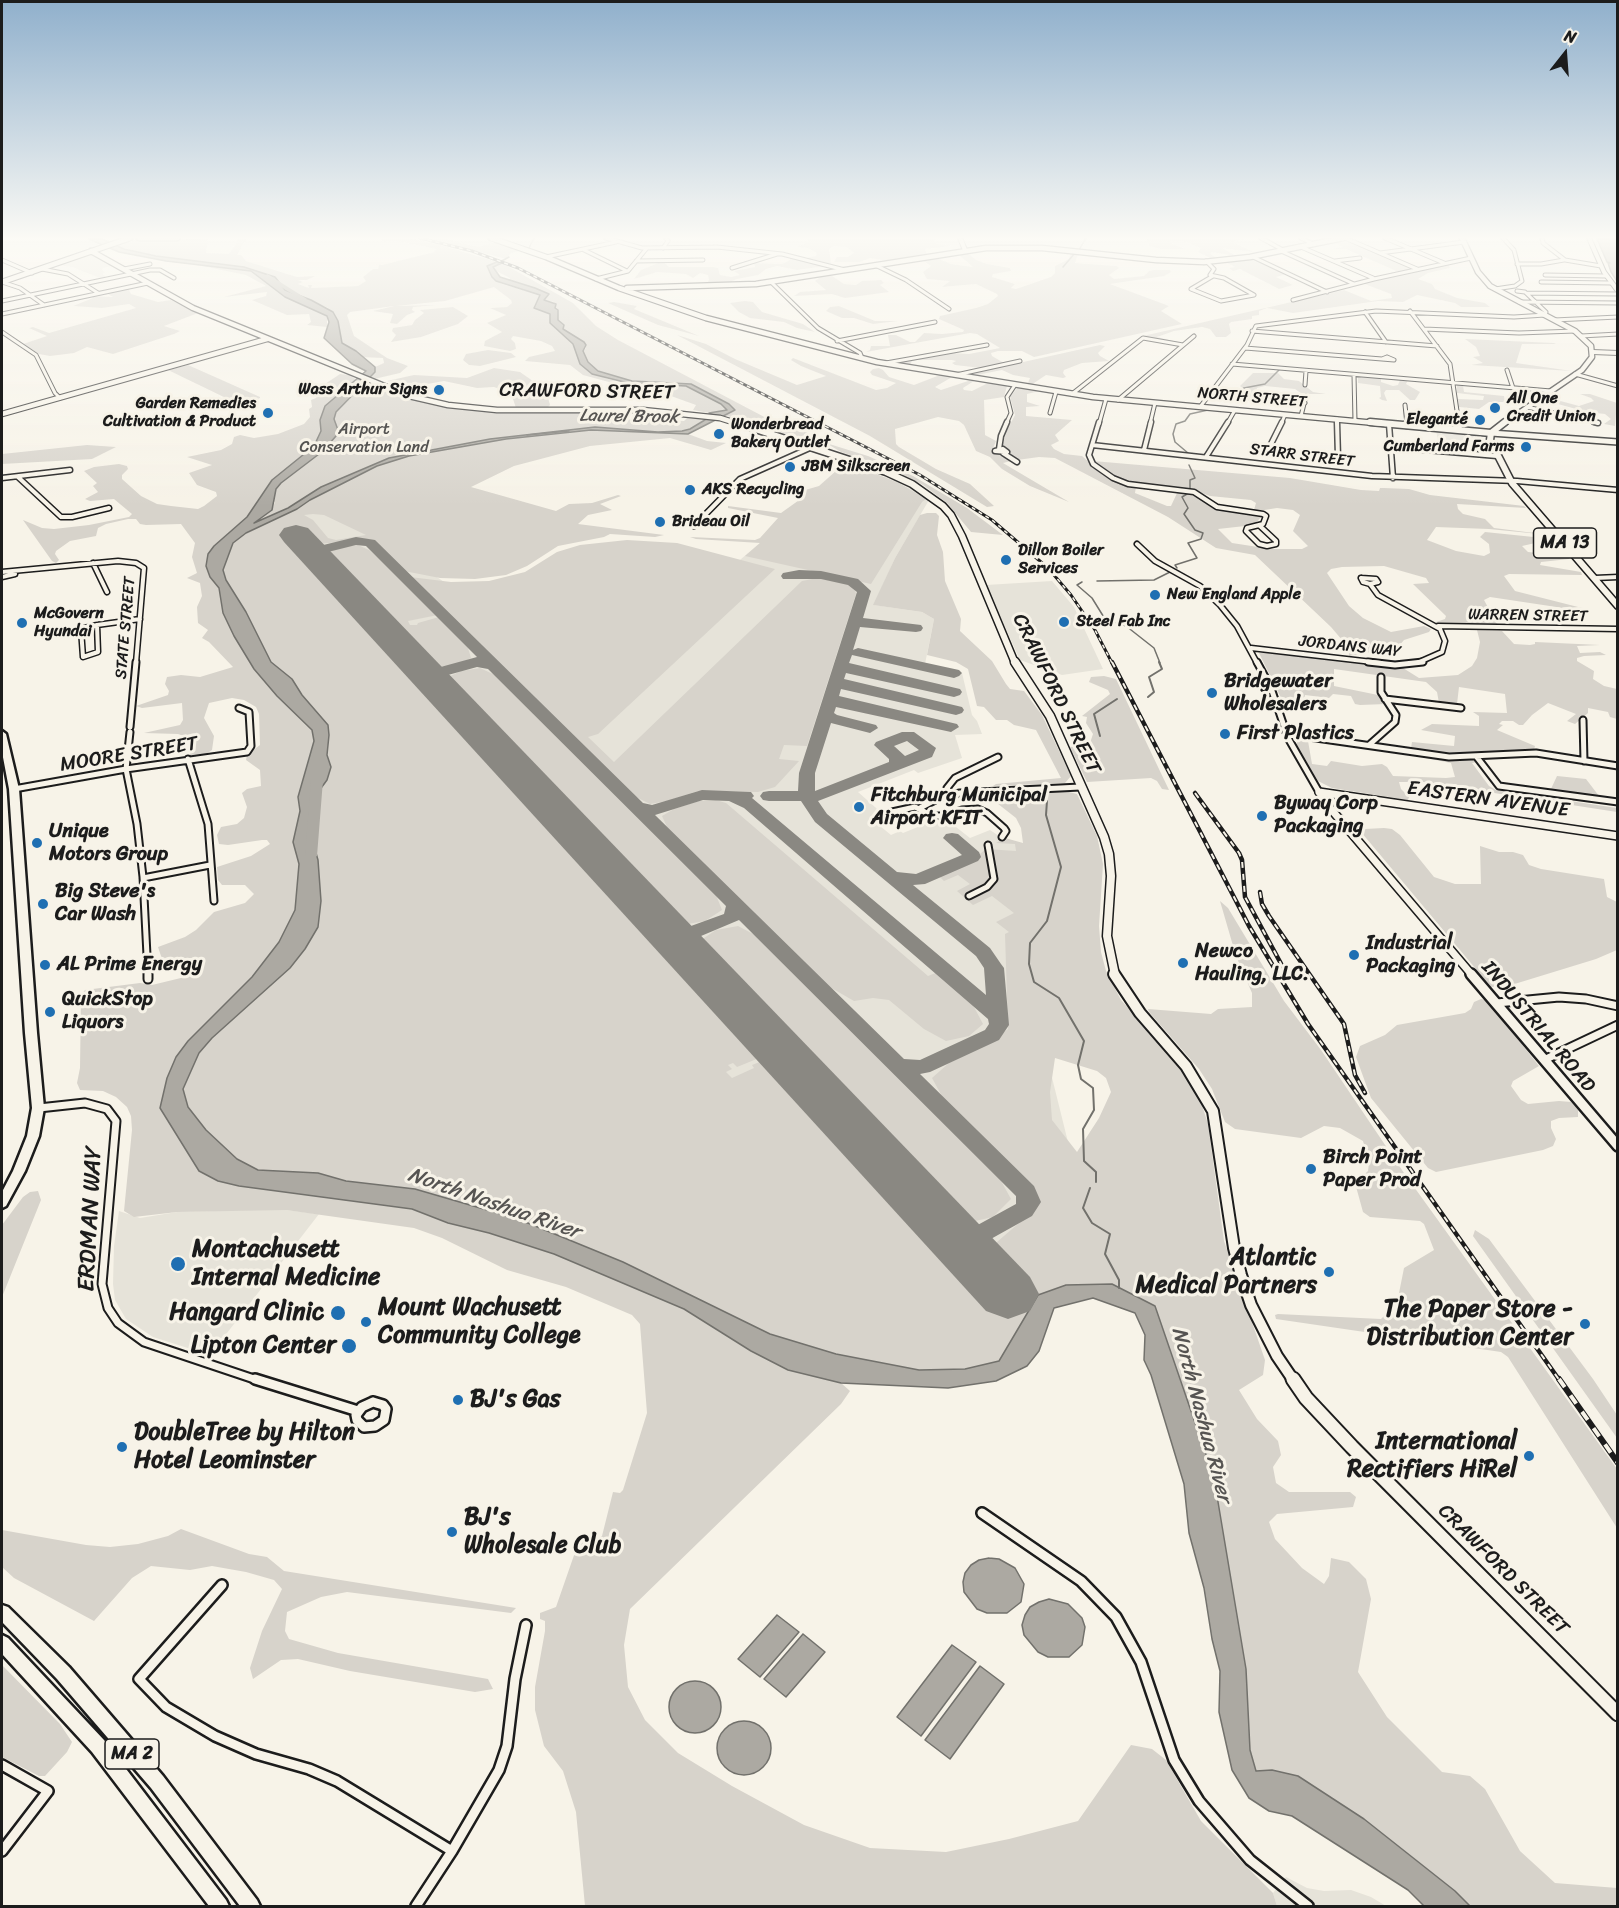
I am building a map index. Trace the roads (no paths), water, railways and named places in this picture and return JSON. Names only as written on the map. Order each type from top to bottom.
[{"type":"highway","points":[[2,734],[14,789],[30,1033],[38,1108],[33,1136],[19,1171],[2,1203]]},
{"type":"highway","points":[[2,1190],[19,1171]]},
{"type":"highway","name":"MA 2","points":[[2,1612],[63,1673],[157,1782],[251,1906]]},
{"type":"highway","name":"MA 2","points":[[2,1643],[98,1746],[220,1906]]},
{"type":"main road","name":"CRAWFORD STREET","points":[[238,327],[372,382],[421,399],[471,408],[524,411],[643,410],[720,418],[880,470],[912,484],[932,497],[951,515],[1015,663],[1051,718],[1109,854],[1111,876],[1107,936],[1111,964],[1128,998],[1186,1066],[1213,1111],[1234,1248],[1241,1275],[1251,1305],[1277,1356],[1306,1398],[1352,1447],[1617,1714]]},
{"type":"main road","name":"NORTH STREET","points":[[739,327],[886,363],[1056,392],[1106,399],[1472,431],[1491,437]]},
{"type":"main road","points":[[1491,437],[1497,427],[1589,364],[1593,352],[1590,344],[1567,327]]},
{"type":"main road","points":[[2,414],[267,339]]},
{"type":"main road","name":"MA 13","points":[[1491,437],[1497,456],[1510,481],[1617,606]]},
{"type":"street","points":[[817,327],[860,353],[862,358]]},
{"type":"street","points":[[837,341],[909,327]]},
{"type":"street","points":[[1200,407],[1245,348],[1252,331],[1256,327]]},
{"type":"street","points":[[1376,327],[1386,342]]},
{"type":"street","points":[[1424,329],[1519,333],[1575,331]]},
{"type":"street","points":[[1424,329],[1450,364],[1460,430]]},
{"type":"street","points":[[1252,331],[1437,346]]},
{"type":"street","points":[[2,332],[36,355],[55,393],[60,398]]},
{"type":"street","points":[[1581,336],[1617,334]]},
{"type":"street","points":[[1118,400],[1194,336]]},
{"type":"street","points":[[1072,394],[1143,338],[1183,345]]},
{"type":"street","points":[[886,363],[987,345]]},
{"type":"street","points":[[1245,348],[1382,359]]},
{"type":"street","points":[[1593,352],[1617,353]]},
{"type":"street","points":[[956,375],[1020,361]]},
{"type":"street","points":[[1232,364],[1551,391]]},
{"type":"street","points":[[1507,370],[1513,388]]},
{"type":"street","points":[[1305,385],[1306,371]]},
{"type":"street","points":[[1575,374],[1617,386]]},
{"type":"street","points":[[1354,375],[1354,421]]},
{"type":"street","points":[[1015,385],[1007,397],[1011,413],[1002,434],[999,449],[1007,451],[1003,453],[1017,462]]},
{"type":"street","points":[[1050,413],[1056,392]]},
{"type":"street","points":[[1279,395],[1305,403]]},
{"type":"street","points":[[1301,416],[1306,396]]},
{"type":"street","points":[[1106,399],[1092,445],[1090,462],[1117,480],[1135,485],[1196,492],[1220,508],[1263,514],[1266,516],[1260,526],[1248,528],[1246,531],[1260,544],[1276,544],[1276,540],[1260,526]]},
{"type":"street","points":[[1144,450],[1155,403]]},
{"type":"street","points":[[1405,405],[1407,426]]},
{"type":"street","points":[[1527,407],[1598,423]]},
{"type":"street","points":[[1206,457],[1235,410]]},
{"type":"street","points":[[1270,446],[1285,415]]},
{"type":"street","points":[[1337,419],[1338,457]]},
{"type":"street","points":[[1389,424],[1393,478]]},
{"type":"street","points":[[1497,427],[1510,434]]},
{"type":"street","points":[[1491,437],[1510,434],[1617,442]]},
{"type":"street","name":"STARR STREET","points":[[1092,445],[1393,478],[1510,481],[1617,489]]},
{"type":"street","points":[[694,526],[724,494],[744,477],[813,447]]},
{"type":"street","points":[[1390,447],[1497,456]]},
{"type":"street","points":[[2,478],[70,470]]},
{"type":"street","points":[[18,477],[53,510],[66,518],[109,508]]},
{"type":"street","name":"INDUSTRIAL ROAD","points":[[1137,544],[1155,561],[1189,578],[1221,605],[1251,648],[1271,688],[1302,767],[1319,792],[1617,1146]]},
{"type":"street","name":"STATE STREET","points":[[2,572],[125,561],[144,568],[126,769],[143,878],[148,979]]},
{"type":"street","points":[[93,563],[106,592]]},
{"type":"street","points":[[2,577],[37,569]]},
{"type":"street","points":[[1595,578],[1617,578]]},
{"type":"street","points":[[1370,584],[1374,592],[1387,602],[1437,626]]},
{"type":"street","points":[[97,625],[98,652],[82,657],[81,629],[97,625],[140,619]]},
{"type":"street","name":"JORDANS WAY","points":[[1251,648],[1381,664],[1407,665],[1430,660],[1442,652],[1445,641],[1437,626]]},
{"type":"street","name":"WARREN STREET","points":[[1437,626],[1617,629]]},
{"type":"street","points":[[1369,745],[1395,723],[1396,715],[1380,687],[1381,678]]},
{"type":"street","points":[[1385,699],[1461,708]]},
{"type":"street","name":"MOORE STREET","points":[[14,789],[248,751],[251,746],[249,712],[239,708]]},
{"type":"street","points":[[1583,720],[1584,761]]},
{"type":"street","points":[[1288,734],[1449,757],[1536,753],[1617,767]]},
{"type":"street","points":[[1476,756],[1499,786],[1617,802]]},
{"type":"street","points":[[951,795],[947,788],[955,778],[998,757]]},
{"type":"street","points":[[188,759],[208,824],[214,901]]},
{"type":"street","points":[[920,808],[951,795],[1080,787]]},
{"type":"street","name":"EASTERN AVENUE","points":[[1319,792],[1617,836]]},
{"type":"street","points":[[892,812],[908,807],[920,808],[933,816],[945,816],[967,809],[984,811],[1005,829],[1002,837]]},
{"type":"street","points":[[969,896],[987,887],[994,879],[988,845]]},
{"type":"street","points":[[143,878],[210,865]]},
{"type":"street","points":[[1497,1003],[1559,997],[1586,999],[1617,1006]]},
{"type":"street","points":[[1544,1060],[1617,1025]]},
{"type":"street","name":"ERDMAN WAY","points":[[38,1108],[86,1102],[107,1109],[116,1121],[102,1284],[108,1308],[118,1323],[144,1342],[218,1368],[358,1411]]},
{"type":"street","points":[[982,1513],[1081,1581],[1116,1617],[1141,1662],[1174,1760],[1214,1821],[1250,1860],[1308,1906]]},
{"type":"street","points":[[222,1585],[140,1679],[166,1707],[215,1736],[256,1754],[317,1772],[367,1798],[452,1851]]},
{"type":"street","points":[[416,1906],[495,1779],[507,1746],[515,1679],[526,1625]]},
{"type":"street","points":[[2,1765],[48,1791],[2,1851]]},
{"type":"waterway","points":[[1228,398],[1244,388],[1265,384],[1279,370]]},
{"type":"waterway","points":[[1188,453],[1175,442],[1173,434],[1176,424],[1185,421],[1190,414],[1208,410]]},
{"type":"waterway","name":"Laurel Brook","points":[[527,435],[569,431]]},
{"type":"waterway","points":[[1189,465],[1195,478],[1190,480],[1190,489]]},
{"type":"waterway","points":[[1177,568],[1175,565],[1197,558],[1188,543],[1201,539],[1203,533],[1195,530],[1184,514],[1188,508],[1182,497],[1187,494]]},
{"type":"waterway","points":[[1097,581],[1154,580],[1170,572]]},
{"type":"waterway","points":[[1082,582],[1077,585],[1092,598],[1105,619],[1126,626],[1154,648],[1160,663]]},
{"type":"waterway","points":[[1148,697],[1154,692],[1149,677],[1162,669],[1159,662]]},
{"type":"waterway","points":[[1100,736],[1094,714],[1117,699]]},
{"type":"waterway","name":"North Nashua River","points":[[311,856],[317,780]]},
{"type":"waterway","points":[[1047,801],[1046,815],[1061,867],[1047,921],[1030,943],[1029,964],[1034,982],[1059,998],[1084,1041],[1078,1065],[1081,1079],[1093,1088],[1094,1110],[1083,1129],[1084,1161],[1096,1172],[1096,1182]]},
{"type":"waterway","points":[[1090,1188],[1083,1208],[1092,1223],[1110,1234],[1105,1254],[1119,1280],[1119,1288]]},
{"type":"railway","points":[[633,327],[920,475],[992,520],[1048,568],[1071,595],[1095,630],[1112,663]]},
{"type":"railway","points":[[1112,662],[1249,926],[1308,1024],[1560,1381]]},
{"type":"railway","points":[[1195,793],[1239,853],[1242,860],[1245,897],[1286,973]]},
{"type":"railway","points":[[1260,892],[1262,904],[1269,916],[1344,1024],[1355,1075],[1365,1093]]},
{"type":"railway","points":[[1559,1379],[1618,1463]]},
{"type":"place","name":"Wass Arthur Signs","points":[[439,390]]},
{"type":"place","name":"All One Credit Union","points":[[1495,408]]},
{"type":"place","name":"Garden Remedies Cultivation & Product","points":[[268,413]]},
{"type":"place","name":"Eleganté","points":[[1480,420]]},
{"type":"place","name":"Wonderbread Bakery Outlet","points":[[719,434]]},
{"type":"place","name":"Cumberland Farms","points":[[1526,447]]},
{"type":"place","name":"JBM Silkscreen","points":[[790,467]]},
{"type":"place","name":"AKS Recycling","points":[[690,490]]},
{"type":"place","name":"Brideau Oil","points":[[660,522]]},
{"type":"place","name":"Dillon Boiler Services","points":[[1006,560]]},
{"type":"place","name":"New England Apple","points":[[1155,595]]},
{"type":"place","name":"Steel Fab Inc","points":[[1064,622]]},
{"type":"place","name":"McGovern Hyundai","points":[[22,623]]},
{"type":"place","name":"Bridgewater Wholesalers","points":[[1212,693]]},
{"type":"place","name":"First Plastics","points":[[1225,734]]},
{"type":"place","name":"Fitchburg Municipal Airport KFIT","points":[[859,807]]},
{"type":"place","name":"Byway Corp Packaging","points":[[1262,816]]},
{"type":"place","name":"Unique Motors Group","points":[[37,843]]},
{"type":"place","name":"Big Steve's Car Wash","points":[[43,904]]},
{"type":"place","name":"Industrial Packaging","points":[[1354,955]]},
{"type":"place","name":"Newco Hauling, LLC.","points":[[1183,963]]},
{"type":"place","name":"AL Prime Energy","points":[[45,965]]},
{"type":"place","name":"QuickStop Liquors","points":[[50,1012]]},
{"type":"place","name":"Birch Point Paper Prod","points":[[1311,1169]]},
{"type":"place","name":"Montachusett Internal Medicine","points":[[178,1264]]},
{"type":"place","name":"Atlantic Medical Partners","points":[[1329,1272]]},
{"type":"place","name":"Hangard Clinic","points":[[338,1313]]},
{"type":"place","name":"Mount Wachusett Community College","points":[[366,1322]]},
{"type":"place","name":"The Paper Store - Distribution Center","points":[[1585,1324]]},
{"type":"place","name":"Lipton Center","points":[[349,1346]]},
{"type":"place","name":"BJ's Gas","points":[[458,1400]]},
{"type":"place","name":"DoubleTree by Hilton Hotel Leominster","points":[[122,1447]]},
{"type":"place","name":"International Rectifiers HiRel","points":[[1529,1456]]},
{"type":"place","name":"BJ's Wholesale Club","points":[[452,1532]]},
{"type":"park label","name":"Airport Conservation Land","points":[[364,439]]}]
